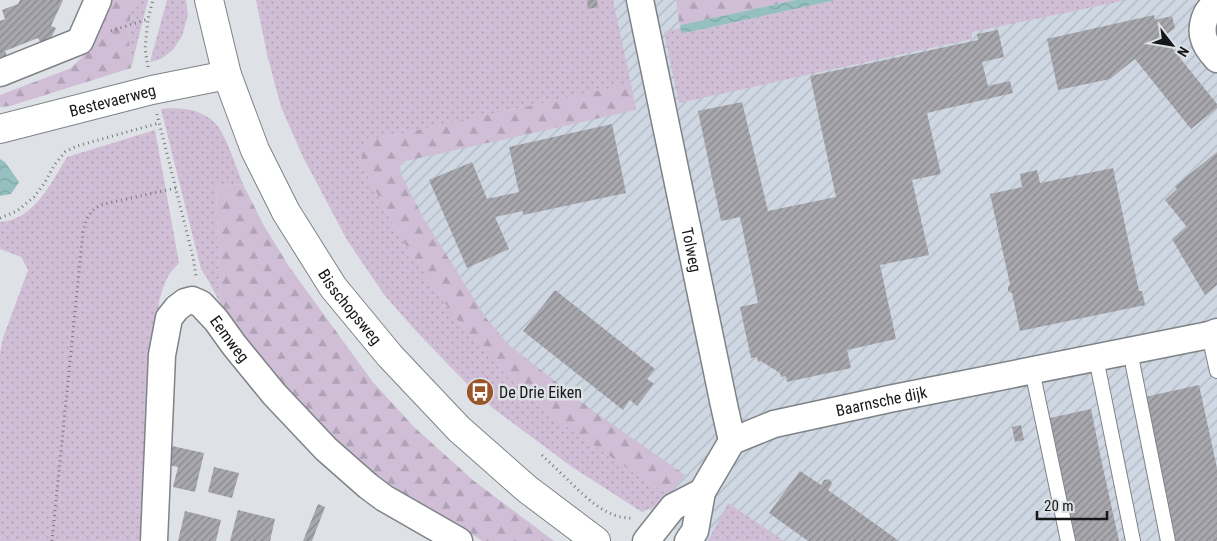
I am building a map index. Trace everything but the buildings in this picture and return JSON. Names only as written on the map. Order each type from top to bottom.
[{"type":"main road","name":"Bisschopsweg","points":[[209,0],[227,75],[255,150],[286,212],[334,286],[390,356],[459,430],[527,489],[596,541]]},
{"type":"main road","name":"Bestevaerweg","points":[[0,129],[152,90],[227,75]]},
{"type":"street","points":[[0,73],[80,41],[98,0]]},
{"type":"street","name":"Tolweg","points":[[640,0],[732,441]]},
{"type":"street","points":[[1217,4],[1205,15],[1203,38],[1209,50],[1217,59]]},
{"type":"street","name":"Eemweg","points":[[154,541],[162,356],[169,318],[176,308],[192,300],[201,304],[216,320],[274,394],[326,449],[384,498],[459,541]]},
{"type":"street","name":"Baarnsche dijk","points":[[732,441],[774,424],[1213,334]]},
{"type":"street","points":[[688,541],[695,531],[702,492],[732,441]]},
{"type":"street","points":[[646,541],[673,507],[702,492]]},
{"type":"lane","name":"Baarnsche dijk","points":[[1213,334],[1217,371]]},
{"type":"lane","points":[[1130,351],[1168,541]]},
{"type":"lane","points":[[1096,358],[1134,541]]},
{"type":"lane","points":[[1032,370],[1068,541]]},
{"type":"path","points":[[80,41],[148,19]]},
{"type":"path","points":[[0,218],[17,211],[34,197],[65,152],[77,146],[159,123]]},
{"type":"path","points":[[52,541],[83,232],[89,213],[104,204],[176,188],[193,257],[201,304]]},
{"type":"path","points":[[542,455],[600,509],[628,518],[653,513],[668,514]]},
{"type":"shaded area","points":[[280,0],[1217,0],[1217,541],[689,541],[415,321]]},
{"type":"green space","points":[[108,0],[134,0],[129,25],[131,68],[10,106],[0,107],[0,95],[71,68],[83,56]]},
{"type":"green space","points":[[134,0],[148,0],[131,68],[129,25]]},
{"type":"green space","points":[[167,0],[186,0],[188,15],[182,36],[173,50],[161,59],[150,62]]},
{"type":"green space","points":[[256,0],[613,0],[631,84],[376,139],[362,165],[398,233],[455,317],[501,370],[528,396],[559,421],[669,495],[656,506],[642,512],[572,467],[494,409],[467,384],[385,296],[347,240],[303,157],[281,107],[267,54]]},
{"type":"green space","points":[[676,0],[796,0],[682,25],[680,28]]},
{"type":"green space","points":[[836,0],[1127,0],[972,32],[972,39],[679,103],[664,32],[680,28],[684,33]]},
{"type":"green space","points":[[631,84],[636,110],[406,161],[400,166],[401,174],[424,219],[486,318],[509,345],[592,410],[685,475],[669,495],[559,421],[528,396],[501,370],[455,317],[429,280],[398,233],[362,165],[363,149],[367,144],[376,139]]},
{"type":"green space","points":[[161,109],[191,110],[204,115],[216,124],[227,144],[243,184],[216,187],[220,303],[201,269]]},
{"type":"green space","points":[[155,130],[179,263],[166,281],[159,302],[143,541],[0,541],[0,353],[3,338],[28,270],[21,257],[0,249],[0,222],[12,220],[23,215],[32,207],[48,188],[67,157]]},
{"type":"green space","points":[[243,184],[263,224],[288,265],[372,381],[414,427],[474,481],[554,541],[482,541],[360,468],[275,381],[224,314],[220,303],[216,187]]},
{"type":"green space","points":[[728,503],[784,541],[708,541]]},
{"type":"water","points":[[796,0],[836,0],[684,33],[680,28],[681,25]]},
{"type":"water","points":[[0,159],[5,162],[19,182],[11,194],[0,196]]},
{"type":"place","name":"De Drie Eiken","points":[[480,392]]}]
